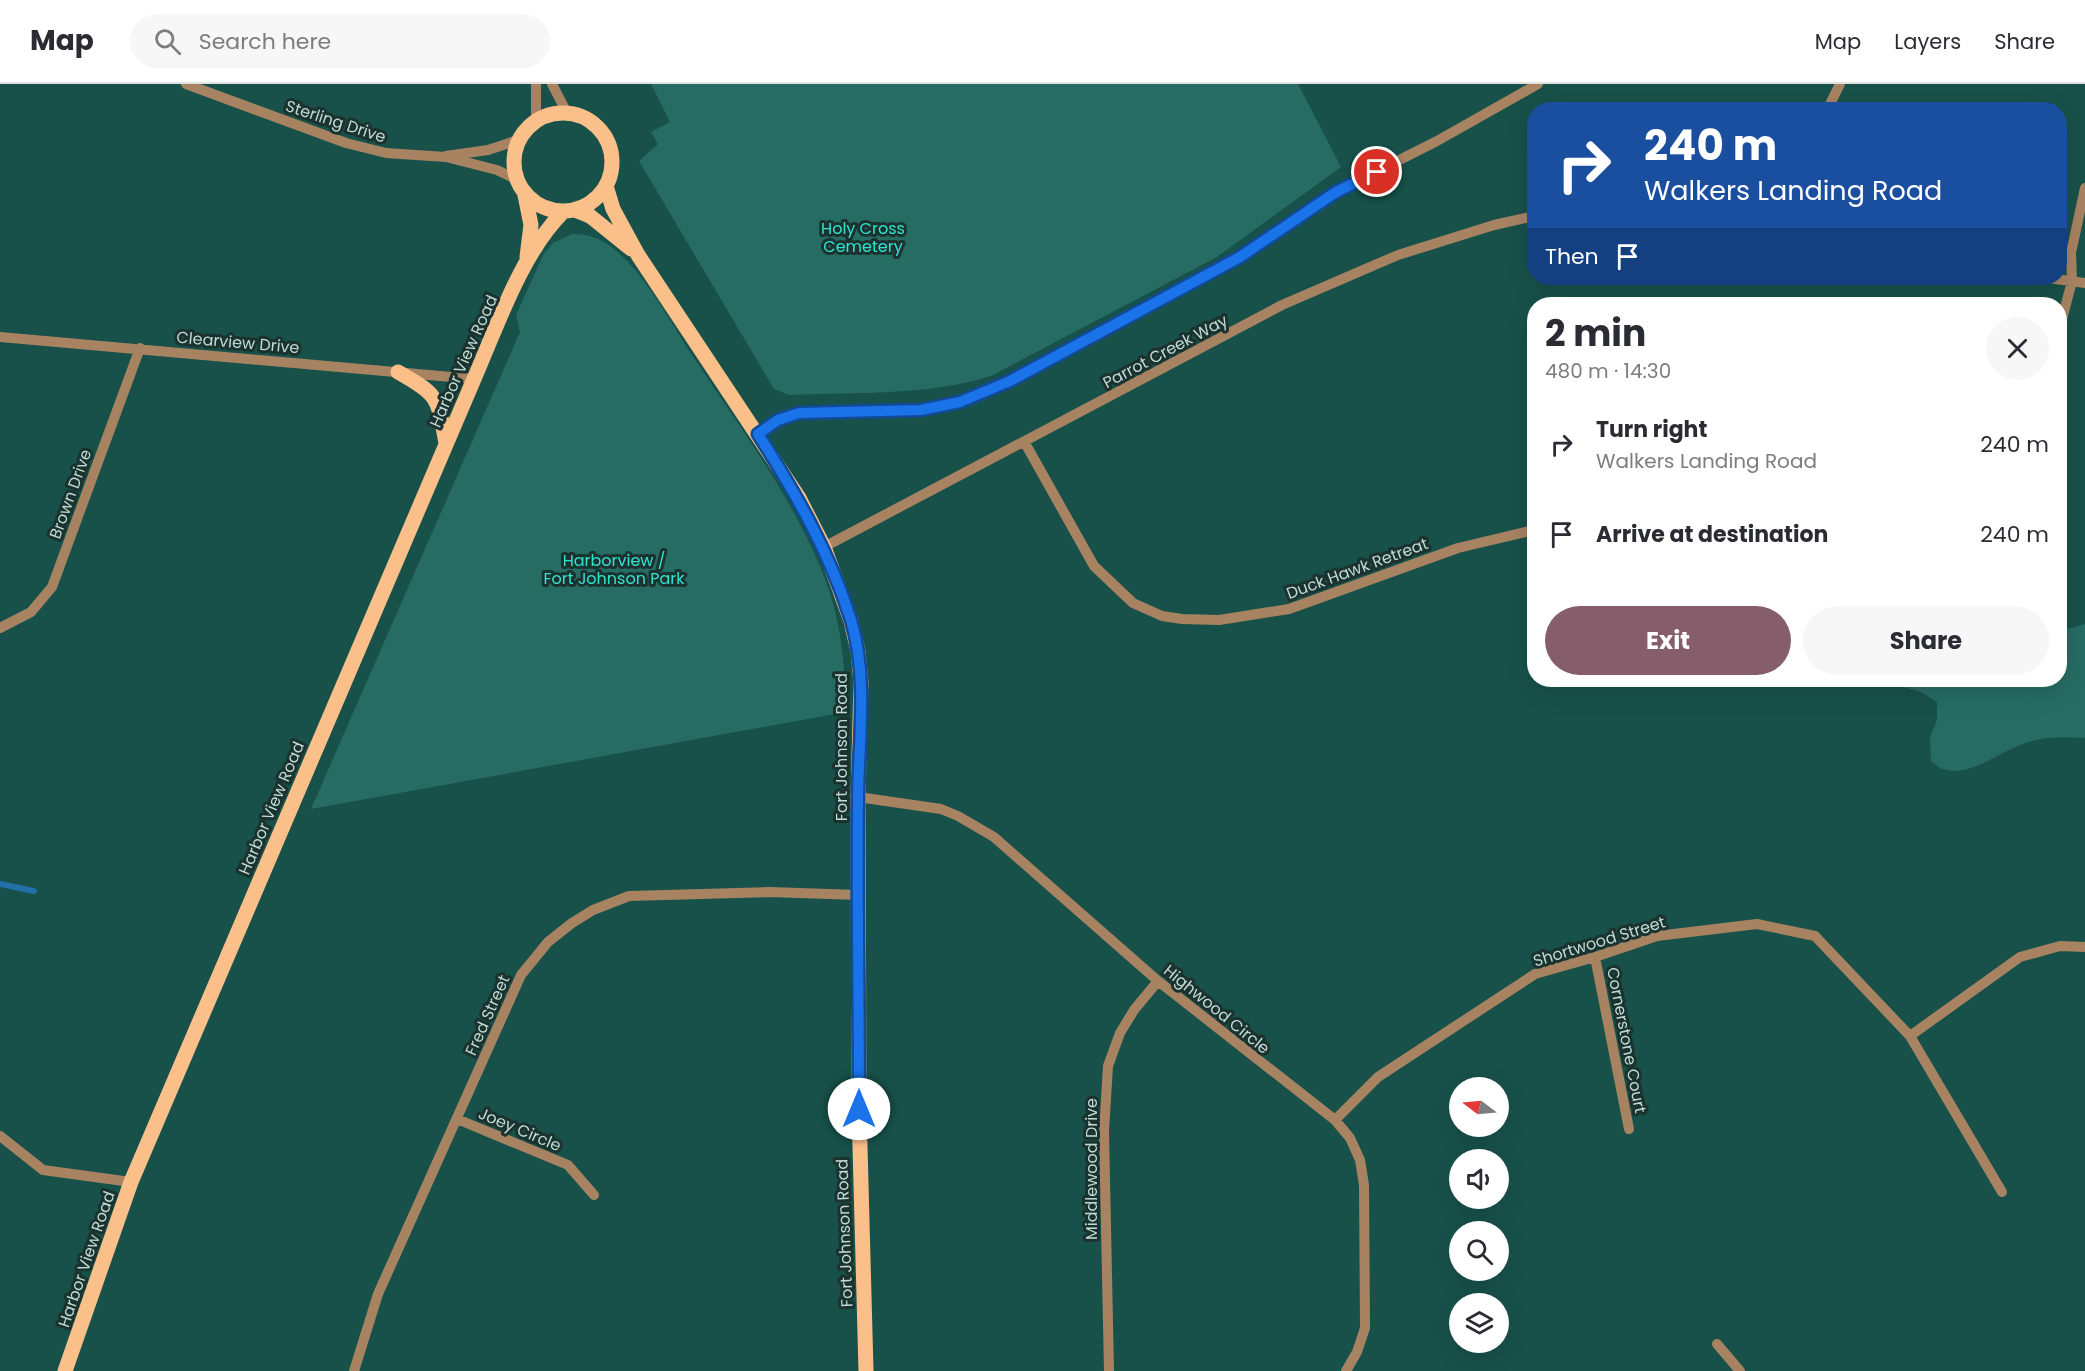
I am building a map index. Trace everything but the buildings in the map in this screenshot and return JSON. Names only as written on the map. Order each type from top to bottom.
[{"type":"main road","points":[[567,113],[589,120],[605,137],[612,160],[606,186],[593,201],[569,211],[542,207],[525,194],[516,180],[514,153],[518,140],[536,121],[551,114],[567,113]]},
{"type":"main road","name":"Fort Johnson Road","points":[[606,186],[613,209],[638,255],[799,498],[824,547],[851,621],[858,651],[861,683],[858,797],[859,1109],[866,1371]]},
{"type":"main road","name":"Harbor View Road","points":[[525,194],[531,225],[525,266]]},
{"type":"main road","name":"Fort Johnson Road","points":[[569,211],[590,216],[638,255]]},
{"type":"main road","name":"Harbor View Road","points":[[65,1371],[131,1182],[474,378],[525,266],[550,225],[569,211]]},
{"type":"main road","points":[[398,372],[429,390],[439,406],[446,443]]},
{"type":"street","name":"Sterling Drive","points":[[186,84],[346,143],[386,153],[446,156],[488,150],[518,140]]},
{"type":"street","points":[[536,84],[536,121]]},
{"type":"street","points":[[552,84],[567,113]]},
{"type":"street","points":[[758,434],[778,420],[799,413],[921,410],[960,402],[1010,381],[1240,257],[1336,192],[1437,141],[1538,84]]},
{"type":"street","points":[[1831,102],[1840,84]]},
{"type":"street","name":"Sterling Drive","points":[[446,156],[497,170],[516,180]]},
{"type":"street","points":[[2067,300],[2072,281],[2071,253],[2085,188]]},
{"type":"street","name":"Parrot Creek Way","points":[[824,547],[1282,305],[1398,255],[1494,225],[1527,218]]},
{"type":"street","points":[[2067,280],[2085,283]]},
{"type":"street","name":"Clearview Drive","points":[[0,337],[474,378]]},
{"type":"street","name":"Brown Drive","points":[[0,628],[31,612],[52,587],[140,348]]},
{"type":"street","name":"Duck Hawk Retreat","points":[[1025,442],[1094,566],[1133,603],[1172,617],[1219,620],[1289,609],[1458,548],[1527,532]]},
{"type":"street","name":"Highwood Circle","points":[[858,797],[941,810],[977,826],[994,837],[1158,981],[1335,1120],[1350,1138],[1360,1160],[1364,1185],[1365,1328],[1358,1352],[1346,1371]]},
{"type":"street","name":"Fred Street","points":[[354,1371],[378,1294],[521,975],[548,942],[592,910],[629,896],[769,892],[859,895]]},
{"type":"street","name":"Shortwood Street","points":[[1335,1120],[1378,1077],[1535,974],[1656,936],[1757,924],[1815,936],[1910,1036],[2002,1192]]},
{"type":"street","points":[[1910,1036],[2020,957],[2060,946],[2085,947]]},
{"type":"street","name":"Cornerstone Court","points":[[1595,957],[1629,1129]]},
{"type":"street","name":"Middlewood Drive","points":[[1109,1371],[1104,1131],[1108,1066],[1120,1033],[1134,1010],[1158,981]]},
{"type":"street","name":"Joey Circle","points":[[457,1119],[568,1165],[594,1195]]},
{"type":"street","points":[[0,1136],[43,1170],[131,1182]]},
{"type":"street","points":[[1718,1344],[1740,1371]]},
{"type":"green space","name":"Holy Cross Cemetery","points":[[651,84],[1298,84],[1341,167],[1217,257],[991,376],[917,390],[789,395],[774,389],[639,161],[658,144],[651,132],[670,122]]},
{"type":"green space","name":"Harborview / Fort Johnson Park","points":[[572,234],[594,237],[606,244],[624,258],[644,281],[753,445],[792,509],[823,573],[833,604],[843,657],[846,712],[311,809],[520,332],[516,315],[544,253],[553,243]]},
{"type":"green space","points":[[2085,624],[2085,738],[2060,737],[2036,740],[1963,770],[1952,771],[1941,768],[1931,761],[1930,737],[1937,720],[1937,702],[1921,692],[1904,687],[2067,687],[2067,629]]},
{"type":"waterway","points":[[0,884],[34,891]]},
{"type":"route","points":[[859,1109],[858,797],[861,683],[858,651],[851,621],[824,547],[799,498],[758,434],[778,420],[799,413],[921,410],[960,402],[1010,381],[1240,257],[1336,192],[1377,172]]}]
